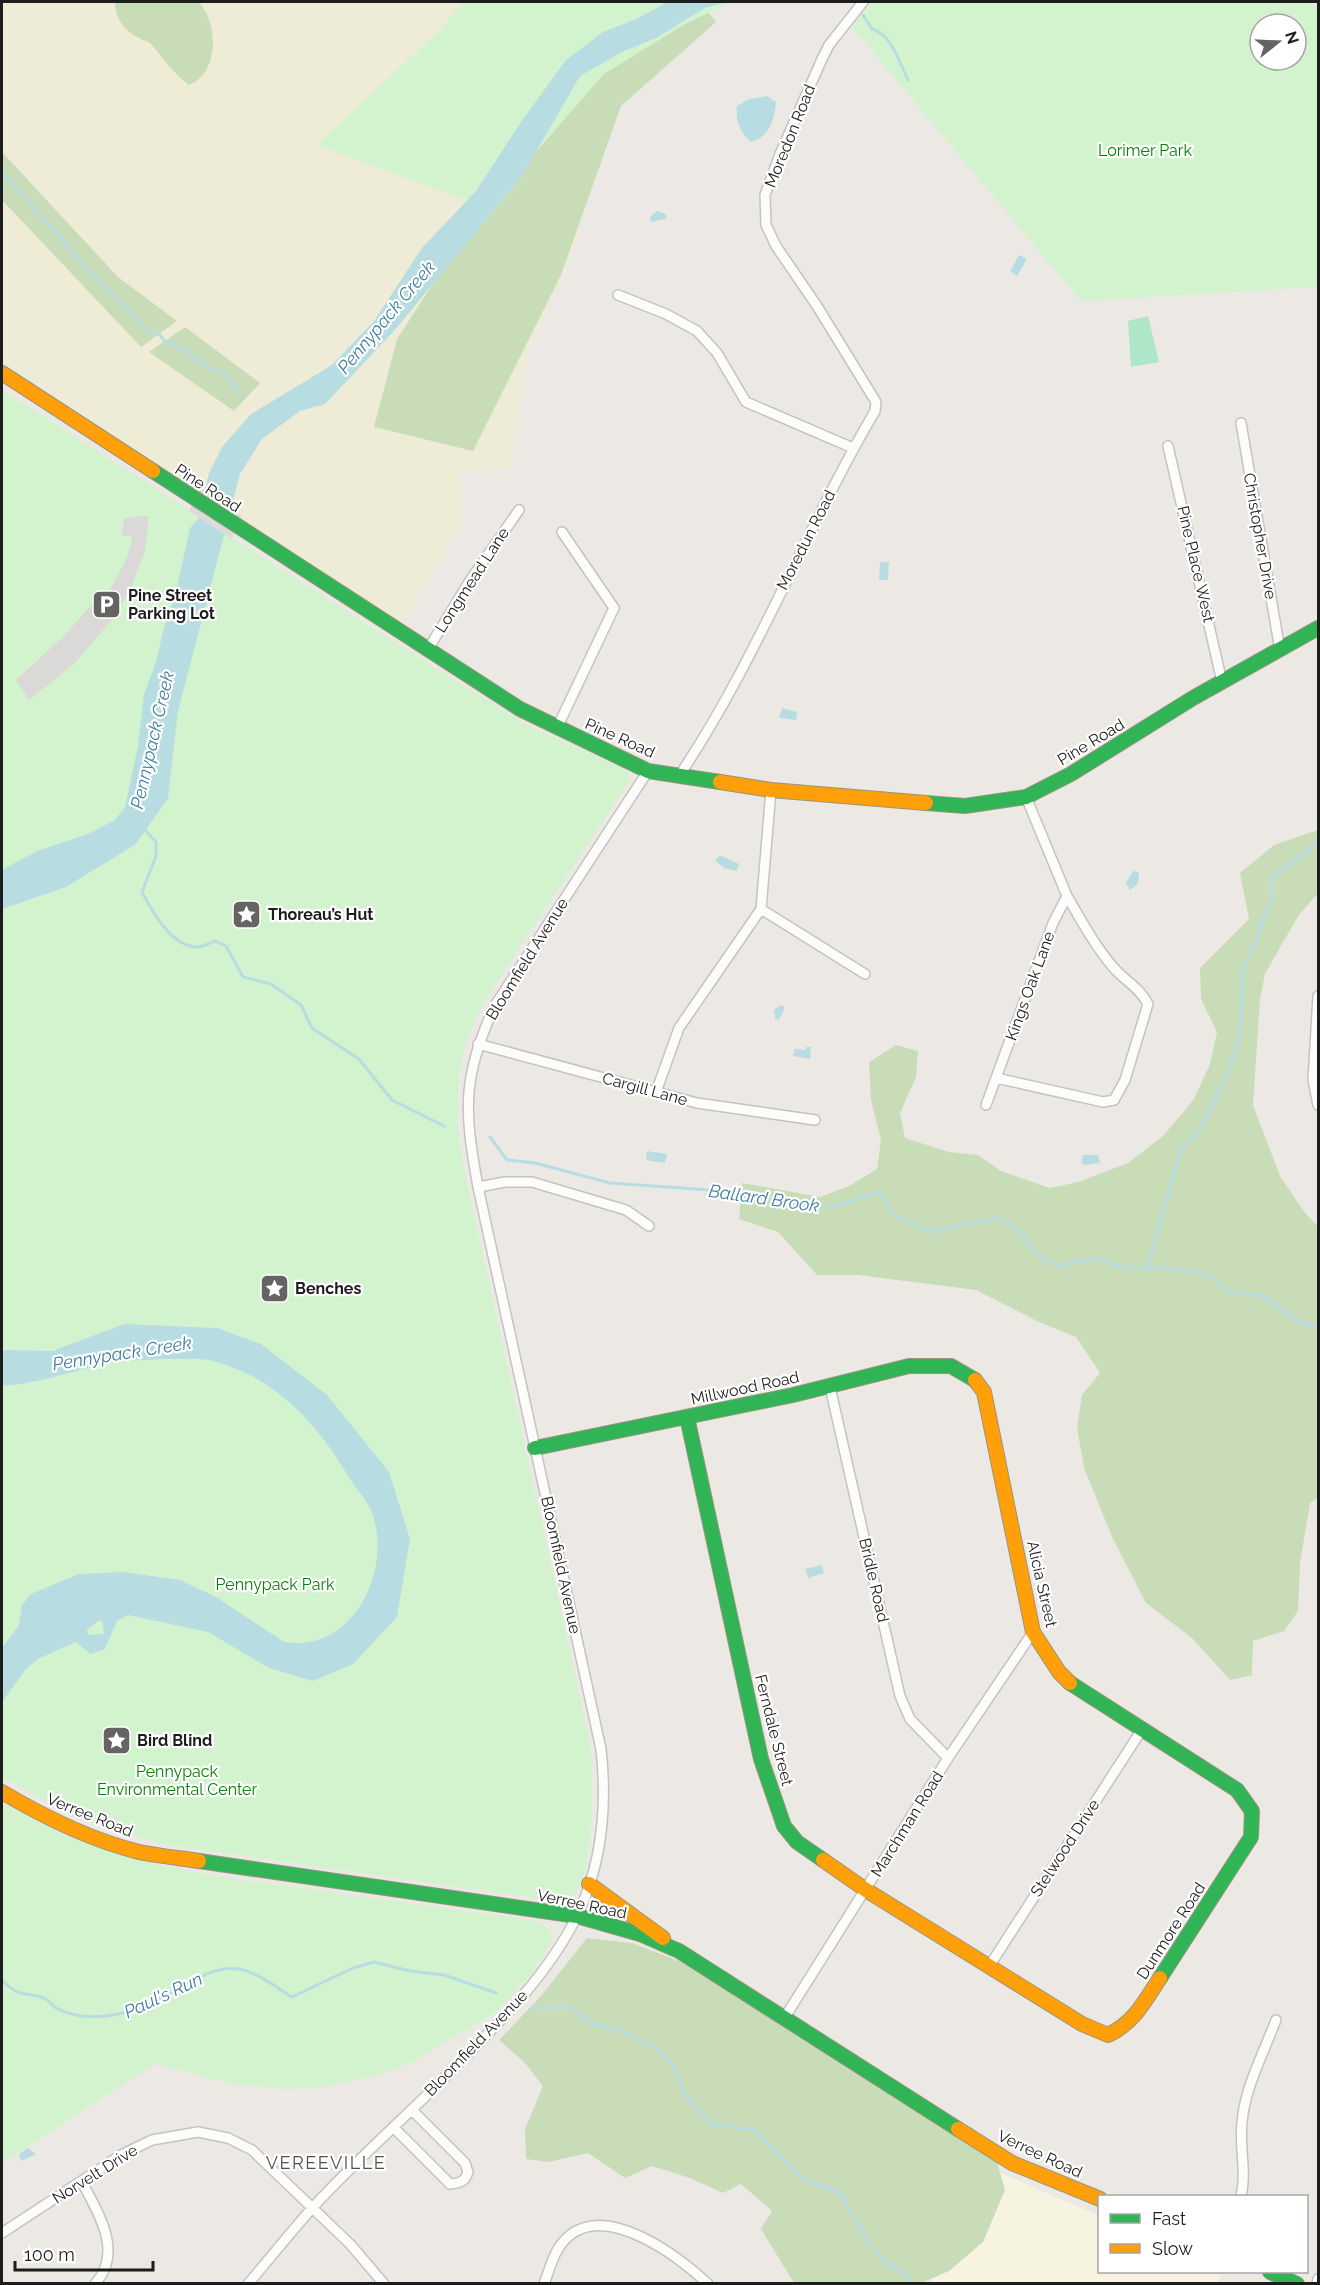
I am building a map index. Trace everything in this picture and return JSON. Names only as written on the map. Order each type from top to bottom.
[{"type":"street","name":"Moredon Road","points":[[817,306],[776,246],[766,225],[765,195],[780,154],[829,45],[863,2]]},
{"type":"street","points":[[618,295],[666,314],[697,331],[717,353],[746,402],[853,448]]},
{"type":"street","name":"Moredun Road","points":[[679,776],[714,723],[853,448],[875,411],[876,402],[817,306]]},
{"type":"street","name":"Pine Road","points":[[2,373],[427,651],[520,709],[648,771],[771,790],[965,806],[1026,797],[1071,774],[1222,682],[1318,628]]},
{"type":"street","name":"Christopher Drive","points":[[1241,423],[1280,650]]},
{"type":"street","name":"Pine Place West","points":[[1168,446],[1222,682]]},
{"type":"street","name":"Longmead Lane","points":[[427,651],[469,582],[519,510]]},
{"type":"street","points":[[557,728],[614,608],[562,532]]},
{"type":"street","name":"Bloomfield Avenue","points":[[248,2283],[314,2207],[511,2009],[538,1977],[577,1916],[590,1884],[602,1818],[604,1779],[601,1749],[478,1187],[467,1108],[468,1081],[478,1044],[494,1007],[648,771]]},
{"type":"street","points":[[656,1092],[680,1028],[761,909],[771,790]]},
{"type":"street","points":[[996,1078],[1103,1102],[1114,1100],[1125,1080],[1148,1004],[1142,993],[1113,968],[1067,896],[1026,797]]},
{"type":"street","name":"Kings Oak Lane","points":[[986,1105],[1053,923],[1067,896]]},
{"type":"street","points":[[761,909],[865,974]]},
{"type":"street","points":[[1318,996],[1313,1080],[1318,1105]]},
{"type":"street","name":"Cargill Lane","points":[[478,1044],[697,1103],[815,1120]]},
{"type":"street","points":[[478,1187],[505,1182],[532,1182],[627,1210],[649,1226]]},
{"type":"street","name":"Millwood Road","points":[[535,1448],[830,1387],[915,1366],[935,1364],[961,1368]]},
{"type":"street","name":"Alicia Street","points":[[961,1368],[984,1392],[1033,1632],[1059,1671],[1074,1688],[1238,1790],[1251,1806],[1254,1821]]},
{"type":"street","name":"Bridle Road","points":[[830,1387],[900,1696],[910,1719],[948,1758]]},
{"type":"street","name":"Ferndale Street","points":[[687,1417],[761,1760],[784,1826],[798,1842],[866,1890],[1095,2030]]},
{"type":"street","name":"Marchman Road","points":[[785,2018],[948,1758],[1033,1632]]},
{"type":"street","name":"Stelwood Drive","points":[[990,1965],[1141,1731]]},
{"type":"street","name":"Verree Road","points":[[2,1792],[67,1827],[141,1852],[577,1916],[640,1934],[679,1951],[1012,2163],[1098,2198]]},
{"type":"street","name":"Dunmore Road","points":[[1095,2030],[1108,2035],[1124,2028],[1135,2017],[1251,1837],[1254,1821]]},
{"type":"street","points":[[590,1884],[679,1951]]},
{"type":"street","points":[[1241,2195],[1244,2103],[1276,2019]]},
{"type":"street","points":[[394,2128],[450,2184],[466,2179],[468,2172],[465,2163],[412,2110]]},
{"type":"street","name":"Norvelt Drive","points":[[2,2233],[121,2155],[152,2140],[198,2132],[228,2138],[252,2150],[314,2207],[384,2283]]},
{"type":"street","points":[[82,2182],[105,2226],[109,2249],[99,2279],[95,2283]]},
{"type":"street","points":[[544,2283],[555,2252],[571,2234],[596,2226],[630,2232],[654,2241],[708,2283]]},
{"type":"street","points":[[1274,2273],[1297,2283]]},
{"type":"street","points":[[1317,2283],[1318,2279]]},
{"type":"shaded area","points":[[2,2],[687,2],[512,210],[581,233],[528,350],[510,468],[460,471],[462,525],[401,623],[241,519],[242,516],[227,506],[200,490],[198,492],[2,364]]},
{"type":"shaded area","name":"Pine Street Parking Lot","points":[[149,516],[145,551],[130,590],[115,616],[75,663],[29,700],[16,680],[64,636],[95,601],[106,597],[125,562],[131,544],[132,537],[122,535],[124,519]]},
{"type":"shaded area","points":[[987,2167],[1098,2216],[1098,2273],[1223,2273],[1216,2284],[930,2284]]},
{"type":"green space","points":[[115,2],[199,2],[210,22],[213,47],[211,59],[199,79],[189,85],[173,71],[151,44],[129,32],[119,18]]},
{"type":"green space","points":[[465,2],[732,2],[685,24],[604,74],[487,208],[317,145],[432,37]]},
{"type":"green space","name":"Lorimer Park","points":[[872,2],[1318,2],[1318,287],[1081,301],[852,27]]},
{"type":"green space","points":[[705,8],[716,22],[621,106],[561,275],[473,451],[374,427],[397,339],[436,279],[522,176],[580,76]]},
{"type":"green space","points":[[2,152],[118,277],[177,321],[141,347],[2,200]]},
{"type":"green space","points":[[1148,316],[1159,362],[1131,367],[1128,321]]},
{"type":"green space","points":[[185,327],[260,383],[234,411],[149,352]]},
{"type":"green space","name":"Pennypack Park","points":[[2,390],[465,687],[526,724],[622,767],[629,773],[629,782],[487,997],[463,1052],[458,1084],[458,1134],[465,1174],[590,1743],[592,1802],[589,1850],[578,1890],[569,1901],[555,1901],[162,1844],[79,1819],[2,1777]]},
{"type":"green space","points":[[1318,830],[1318,893],[1298,916],[1265,974],[1260,999],[1253,1105],[1280,1176],[1305,1213],[1318,1227],[1318,1498],[1310,1503],[1300,1563],[1298,1611],[1284,1631],[1253,1641],[1252,1675],[1230,1680],[1192,1638],[1146,1603],[1113,1539],[1084,1468],[1077,1427],[1082,1395],[1100,1373],[1076,1337],[1039,1322],[976,1290],[858,1275],[817,1275],[778,1232],[739,1219],[742,1183],[820,1197],[849,1186],[877,1169],[881,1140],[871,1100],[869,1062],[896,1045],[918,1051],[916,1077],[900,1113],[905,1138],[949,1152],[978,1155],[1001,1171],[1050,1188],[1078,1182],[1128,1163],[1163,1136],[1194,1099],[1210,1064],[1217,1032],[1201,999],[1200,968],[1249,919],[1240,873],[1274,845]]},
{"type":"green space","points":[[2,1802],[41,1823],[118,1854],[239,1879],[536,1921],[549,1929],[552,1940],[533,1972],[496,2012],[411,2063],[373,2076],[320,2088],[279,2089],[228,2083],[155,2064],[2,2163]]},
{"type":"green space","points":[[587,1938],[632,1943],[695,1967],[997,2162],[1005,2190],[983,2242],[949,2271],[921,2283],[794,2283],[761,2229],[772,2211],[741,2184],[723,2193],[690,2178],[652,2166],[625,2178],[588,2153],[549,2162],[526,2159],[525,2129],[543,2086],[524,2062],[499,2040],[541,1996]]},
{"type":"water","name":"Pennypack Creek","points":[[668,2],[726,2],[705,8],[656,38],[622,52],[580,76],[522,176],[394,331],[325,404],[300,411],[262,439],[240,474],[178,711],[168,798],[136,844],[66,887],[2,909],[2,870],[37,851],[88,834],[115,820],[125,807],[138,746],[144,694],[156,662],[176,592],[190,528],[199,518],[209,473],[222,447],[251,414],[332,365],[374,321],[422,248],[476,191],[521,122],[566,60],[603,32],[636,19]]},
{"type":"water","points":[[767,96],[776,102],[770,127],[763,136],[751,142],[739,126],[737,106],[749,99]]},
{"type":"water","points":[[657,211],[666,214],[666,219],[651,222],[650,217]]},
{"type":"water","points":[[1019,255],[1027,259],[1017,276],[1010,271]]},
{"type":"water","points":[[880,562],[889,562],[888,580],[879,580]]},
{"type":"water","points":[[782,708],[797,712],[796,720],[779,718]]},
{"type":"water","points":[[720,855],[739,864],[737,871],[724,868],[715,861]]},
{"type":"water","points":[[1133,871],[1138,872],[1139,880],[1130,890],[1126,883]]},
{"type":"water","points":[[781,1005],[785,1007],[779,1020],[775,1019],[774,1010]]},
{"type":"water","points":[[806,1047],[811,1047],[810,1059],[793,1056],[795,1049],[806,1050]]},
{"type":"water","points":[[647,1151],[667,1154],[665,1163],[646,1160]]},
{"type":"water","points":[[1083,1155],[1098,1155],[1100,1163],[1084,1165],[1081,1162]]},
{"type":"water","name":"Pennypack Creek","points":[[124,1324],[217,1328],[261,1344],[327,1395],[389,1472],[410,1539],[397,1617],[353,1664],[313,1681],[269,1668],[208,1632],[128,1615],[117,1621],[105,1649],[90,1654],[76,1642],[38,1659],[26,1669],[2,1702],[2,1648],[19,1625],[22,1605],[31,1594],[79,1574],[123,1572],[180,1580],[216,1597],[284,1642],[308,1642],[330,1635],[348,1621],[362,1603],[372,1582],[377,1559],[377,1535],[367,1503],[323,1439],[291,1404],[273,1389],[231,1367],[208,1360],[193,1359],[116,1362],[39,1381],[2,1386],[2,1350],[53,1351]],"holes":[[[98,1621],[102,1621],[104,1634],[88,1635],[87,1630]]]},
{"type":"water","points":[[822,1565],[824,1573],[808,1578],[805,1569]]},
{"type":"water","points":[[28,2148],[36,2154],[21,2161],[19,2154]]},
{"type":"pier","points":[[200,488],[242,516],[232,539],[189,511]]},
{"type":"waterway","points":[[863,15],[872,29],[879,32],[890,43],[908,80]]},
{"type":"waterway","points":[[2,172],[108,292],[134,316],[145,330],[160,335],[166,343],[188,351],[196,360],[221,371],[240,393]]},
{"type":"waterway","name":"Ballard Brook","points":[[144,829],[156,842],[156,856],[142,892],[157,918],[171,935],[179,941],[197,947],[215,941],[226,946],[243,977],[271,984],[301,1005],[312,1028],[359,1059],[392,1100],[444,1126]]},
{"type":"waterway","points":[[1147,1268],[1181,1149],[1198,1133],[1224,1082],[1240,1037],[1243,967],[1258,937],[1263,917],[1272,901],[1272,877],[1312,848],[1318,839]]},
{"type":"waterway","name":"Ballard Brook","points":[[490,1137],[507,1160],[535,1163],[610,1183],[738,1192],[789,1204],[832,1207],[880,1192],[892,1214],[930,1232],[997,1218],[1018,1229],[1035,1253],[1057,1266],[1094,1258],[1123,1267],[1174,1269],[1209,1275],[1226,1291],[1263,1296],[1298,1321],[1318,1328]]},
{"type":"waterway","name":"Paul's Run","points":[[2,1980],[14,1990],[39,1996],[56,2008],[70,2014],[100,2017],[144,2006],[204,1975],[230,1968],[253,1973],[292,1997],[353,1968],[374,1962],[410,1971],[444,1975],[496,1993]]},
{"type":"waterway","name":"Paul's Run","points":[[533,2007],[569,2007],[593,2024],[615,2029],[654,2047],[674,2065],[684,2094],[711,2124],[753,2130],[803,2179],[840,2193],[869,2244],[888,2263],[909,2277],[909,2284]]},
{"type":"traffic: fast","points":[[153,471],[520,709],[648,771],[720,782]]},
{"type":"traffic: fast","points":[[926,803],[965,806],[1026,797],[1071,774],[1193,698],[1318,628]]},
{"type":"traffic: fast","points":[[535,1448],[793,1395],[909,1366],[951,1366],[975,1380]]},
{"type":"traffic: fast","points":[[687,1417],[761,1759],[784,1826],[797,1842],[823,1860]]},
{"type":"traffic: fast","points":[[1070,1683],[1237,1790],[1252,1811],[1251,1837],[1160,1978]]},
{"type":"traffic: fast","points":[[199,1861],[577,1916],[640,1934],[679,1951],[958,2129]]},
{"type":"traffic: fast","points":[[1272,2273],[1297,2284]]},
{"type":"traffic: slow","points":[[2,373],[153,471]]},
{"type":"traffic: slow","points":[[720,782],[771,790],[926,803]]},
{"type":"traffic: slow","points":[[975,1380],[984,1392],[1033,1632],[1059,1672],[1070,1683]]},
{"type":"traffic: slow","points":[[2,1792],[51,1819],[103,1841],[139,1852],[199,1861]]},
{"type":"traffic: slow","points":[[823,1860],[866,1890],[1082,2024],[1108,2035],[1132,2018],[1160,1978]]},
{"type":"traffic: slow","points":[[589,1884],[663,1938]]},
{"type":"traffic: slow","points":[[958,2129],[1012,2163],[1098,2198]]},
{"type":"place","name":"Pine Street Parking Lot","points":[[107,604]]},
{"type":"place","name":"Thoreau’s Hut","points":[[247,914]]},
{"type":"place","name":"Benches","points":[[274,1288]]},
{"type":"place","name":"Bird Blind","points":[[116,1740]]},
{"type":"district","name":"VEREEVILLE","points":[[326,2162]]},
{"type":"park label","name":"Pennypack Environmental Center","points":[[177,1780]]}]
